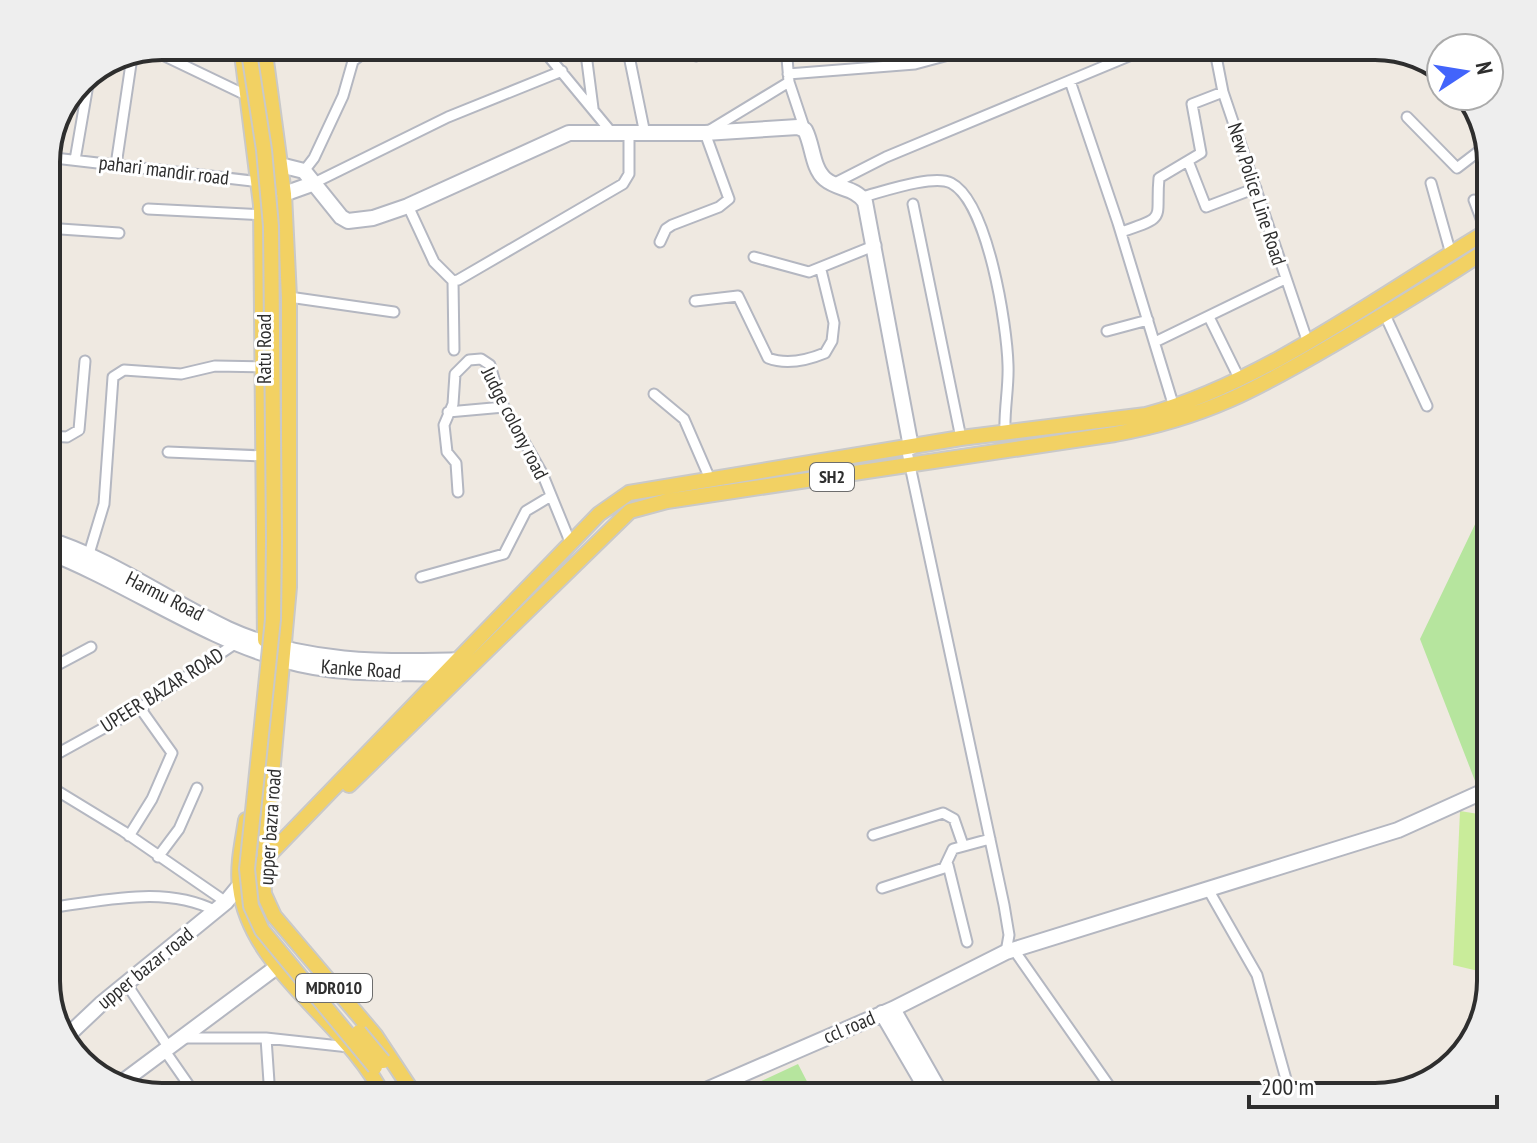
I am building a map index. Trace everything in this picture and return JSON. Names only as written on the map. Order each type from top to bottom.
[{"type":"main road","name":"Ratu Road","points":[[243,60],[261,216],[265,648]]},
{"type":"main road","points":[[250,60],[264,150],[271,226],[274,420],[273,619],[247,869],[248,891],[262,930],[379,1064],[388,1083]]},
{"type":"main road","points":[[262,60],[279,225],[281,619],[274,724],[256,860],[257,895],[269,926],[395,1083]]},
{"type":"main road","name":"Ratu Road","points":[[264,60],[283,187],[289,297],[285,655]]},
{"type":"main road","name":"SH2","points":[[263,867],[599,514],[629,493],[961,438],[1146,415],[1174,407],[1239,378],[1477,238]]},
{"type":"main road","name":"SH2","points":[[474,659],[630,511],[667,501],[1181,420],[1250,393],[1385,315],[1477,256]]},
{"type":"main road","name":"upper bazra road","points":[[265,648],[230,899],[278,966],[349,1047],[374,1083]]},
{"type":"main road","name":"upper bazra road","points":[[285,655],[263,867],[264,894],[274,916],[375,1035],[407,1083]]},
{"type":"main road","name":"upper bazar road","points":[[230,899],[263,867]]},
{"type":"street","points":[[173,60],[249,96],[272,103]]},
{"type":"street","points":[[304,171],[314,158],[343,96],[354,60]]},
{"type":"street","points":[[552,60],[612,133]]},
{"type":"street","points":[[587,60],[593,111]]},
{"type":"street","points":[[630,60],[645,134]]},
{"type":"street","points":[[787,60],[788,78],[820,174],[833,184],[862,197],[934,180],[949,182],[965,196],[978,221],[1001,307],[1009,370],[1005,432]]},
{"type":"street","points":[[705,133],[788,78],[930,60]]},
{"type":"street","points":[[833,184],[886,157],[1120,60]]},
{"type":"street","name":"New Police Line Road","points":[[1217,60],[1223,92],[1307,340]]},
{"type":"street","points":[[116,165],[131,65]]},
{"type":"street","points":[[283,187],[312,184],[448,117],[562,71]]},
{"type":"street","points":[[1070,81],[1121,232],[1174,407]]},
{"type":"street","points":[[1121,232],[1143,225],[1157,214],[1161,208],[1159,178],[1198,156],[1201,149],[1192,104],[1223,92]]},
{"type":"street","points":[[75,160],[86,94]]},
{"type":"street","points":[[1407,117],[1457,168],[1476,153]]},
{"type":"street","points":[[280,165],[304,171],[312,184],[348,221],[373,218],[408,206],[569,133],[705,133],[798,127],[805,130]]},
{"type":"street","points":[[660,242],[666,229],[672,225],[719,207],[729,199],[705,133]]},
{"type":"street","points":[[453,281],[623,184],[629,174],[629,134]]},
{"type":"street","name":"pahari mandir road","points":[[60,158],[283,187]]},
{"type":"street","points":[[1188,161],[1206,207],[1256,188]]},
{"type":"street","points":[[1431,183],[1451,254]]},
{"type":"street","points":[[862,197],[876,245],[910,464],[990,839],[1010,951],[1107,1083]]},
{"type":"street","points":[[1474,200],[1477,207]]},
{"type":"street","points":[[913,204],[961,438]]},
{"type":"street","points":[[408,206],[434,262],[453,281],[454,350]]},
{"type":"street","points":[[148,209],[261,216],[285,214]]},
{"type":"street","points":[[60,229],[119,233]]},
{"type":"street","points":[[754,257],[805,272],[821,270],[876,245]]},
{"type":"street","points":[[695,301],[738,296],[768,358],[781,362],[810,358],[825,353],[834,331],[821,270]]},
{"type":"street","points":[[1155,342],[1285,279]]},
{"type":"street","points":[[289,297],[394,312]]},
{"type":"street","points":[[1385,315],[1427,406]]},
{"type":"street","points":[[1209,317],[1239,378]]},
{"type":"street","points":[[1107,331],[1148,320]]},
{"type":"street","name":"Judge colony road","points":[[458,492],[456,463],[445,447],[444,425],[453,404],[455,374],[474,358],[490,365],[504,407],[551,496],[571,544]]},
{"type":"street","points":[[60,437],[67,437],[79,430],[85,361]]},
{"type":"street","points":[[88,557],[104,504],[113,377],[124,370],[181,374],[215,366],[263,367]]},
{"type":"street","points":[[654,394],[684,419],[710,479]]},
{"type":"street","points":[[448,412],[504,407]]},
{"type":"street","points":[[168,452],[265,456]]},
{"type":"street","points":[[421,577],[504,554],[526,511],[551,496]]},
{"type":"street","name":"Harmu Road","points":[[60,545],[265,648]]},
{"type":"street","name":"Harmu Road","points":[[60,558],[236,643],[265,648]]},
{"type":"street","name":"UPEER BAZAR ROAD","points":[[60,752],[140,708],[236,643]]},
{"type":"street","points":[[60,664],[91,647]]},
{"type":"street","name":"Kanke Road","points":[[265,648],[285,655],[453,670],[474,659]]},
{"type":"street","points":[[129,836],[152,799],[172,753],[140,708]]},
{"type":"street","points":[[158,857],[179,829],[197,788]]},
{"type":"street","points":[[60,793],[158,857],[230,899]]},
{"type":"street","name":"ccl road","points":[[722,1083],[887,1011],[1010,951],[1398,830],[1477,794]]},
{"type":"street","points":[[873,835],[943,813],[954,819],[963,845]]},
{"type":"street","points":[[967,942],[948,865],[953,849],[990,839]]},
{"type":"street","points":[[882,888],[948,865]]},
{"type":"street","points":[[1209,891],[1257,975],[1287,1083]]},
{"type":"street","points":[[60,906],[164,895],[197,901],[230,899]]},
{"type":"street","name":"upper bazar road","points":[[73,1031],[126,983],[230,899]]},
{"type":"street","name":"MDR010","points":[[128,1078],[278,966]]},
{"type":"street","points":[[126,983],[171,1046],[190,1083]]},
{"type":"street","points":[[887,1011],[924,1083]]},
{"type":"street","points":[[887,1011],[934,1083]]},
{"type":"street","points":[[171,1046],[266,1038],[349,1047]]},
{"type":"street","points":[[266,1038],[268,1083]]},
{"type":"green space","points":[[1477,520],[1477,786],[1420,639]]},
{"type":"green space","points":[[1460,811],[1477,814],[1477,971],[1453,965]]},
{"type":"green space","points":[[798,1064],[808,1083],[757,1083]]}]
